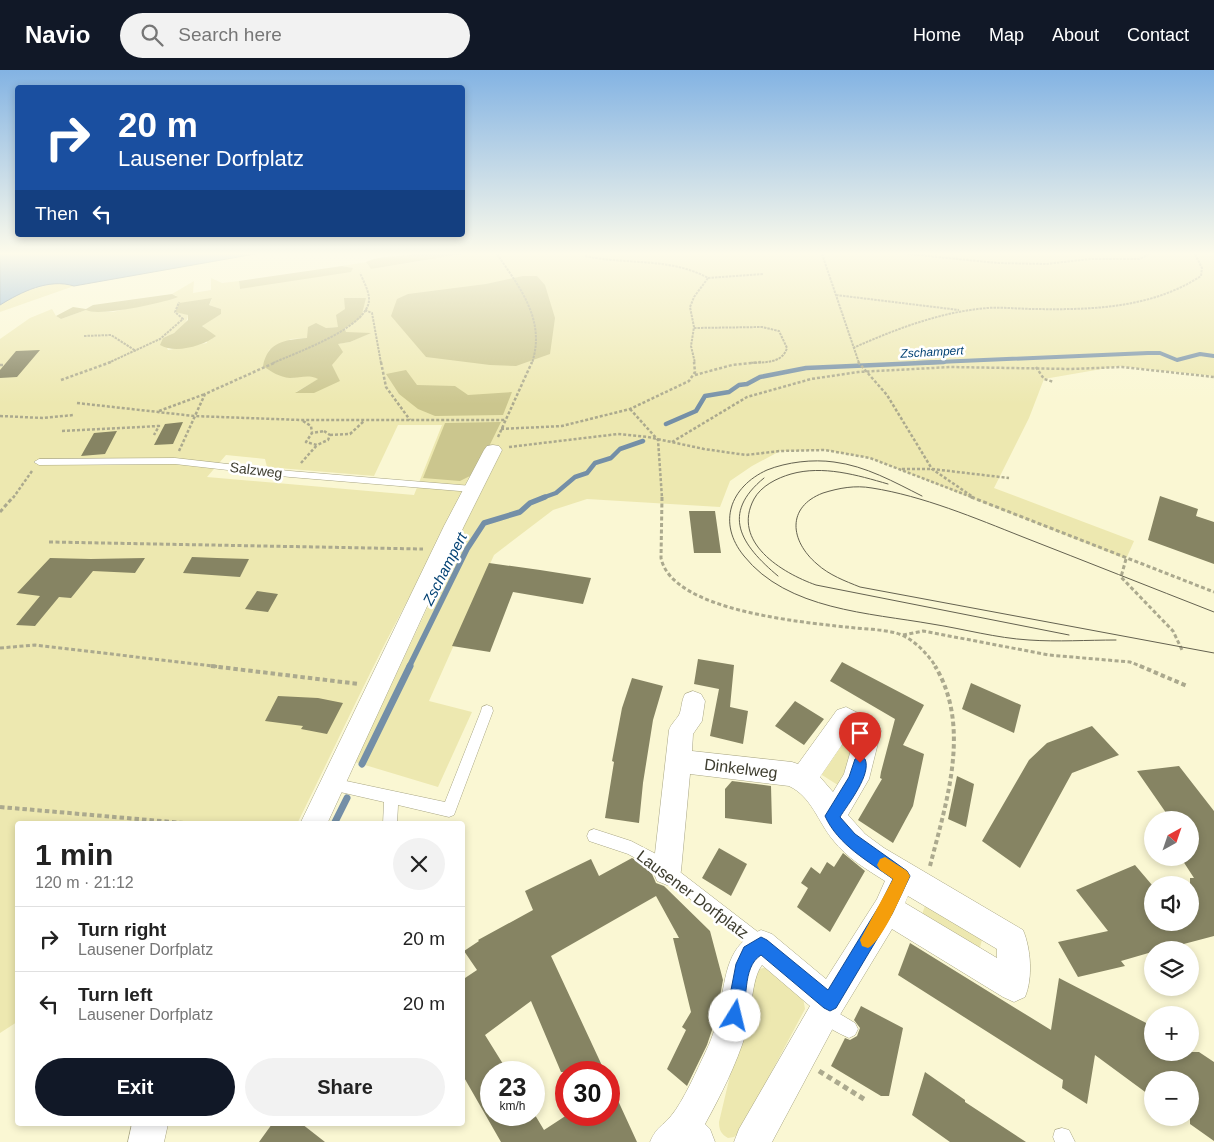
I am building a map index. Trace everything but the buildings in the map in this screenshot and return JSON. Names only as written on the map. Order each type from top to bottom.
[{"type":"street","points":[[314,821],[443,549],[493,450]]},
{"type":"street","points":[[667,871],[681,730],[690,721],[693,701]]},
{"type":"street","points":[[832,816],[856,779],[868,731],[846,718],[804,778],[814,787],[836,825],[850,839],[912,882],[1012,941],[1014,986],[887,909]]},
{"type":"street","name":"Dinkelweg","points":[[678,761],[792,774],[804,778]]},
{"type":"street","points":[[752,1142],[799,1058],[834,1015],[887,909],[912,882]]},
{"type":"street","name":"Lausener Dorfplatz","points":[[683,1137],[726,1048],[735,1016],[742,970],[750,953],[761,945],[834,1015]]},
{"type":"street","points":[[146,1142],[150,1126]]},
{"type":"lane","name":"Salzweg","points":[[39,462],[175,461],[290,474],[472,489]]},
{"type":"lane","points":[[332,784],[448,810],[487,711]]},
{"type":"lane","points":[[390,797],[390,821]]},
{"type":"lane","name":"Lausener Dorfplatz","points":[[594,836],[631,848],[667,871],[761,945]]},
{"type":"path","points":[[61,380],[109,364],[160,339],[183,318],[175,312],[178,304]]},
{"type":"path","points":[[159,411],[205,394],[327,339],[350,326],[364,314],[367,304]]},
{"type":"path","points":[[493,450],[533,362],[538,331],[529,304]]},
{"type":"path","points":[[691,304],[691,318],[694,328],[691,345],[692,356],[697,367],[695,375]]},
{"type":"path","points":[[839,304],[856,358],[886,394],[932,468],[980,502]]},
{"type":"path","points":[[908,304],[964,311],[1005,308],[1096,307],[1118,304]]},
{"type":"path","points":[[365,310],[372,313],[386,387],[401,410],[411,420]]},
{"type":"path","points":[[853,348],[884,334],[964,311]]},
{"type":"path","points":[[501,429],[562,426],[630,409],[688,381],[695,375],[732,365],[779,360],[785,355],[787,348],[779,331],[762,327],[694,328]]},
{"type":"path","points":[[84,336],[111,335],[136,351]]},
{"type":"path","points":[[672,442],[747,397],[811,379],[865,371],[951,367],[1071,369],[1122,367],[1214,377]]},
{"type":"path","points":[[1036,367],[1044,379],[1054,382]]},
{"type":"path","points":[[175,461],[205,394]]},
{"type":"path","points":[[77,403],[194,416],[302,420],[506,420]]},
{"type":"path","points":[[630,409],[658,439],[662,522],[660,554],[662,564],[668,576],[681,588],[698,598],[722,606],[773,618],[870,629],[902,636],[925,652],[943,681],[953,719],[952,773],[928,876],[912,882]]},
{"type":"path","points":[[0,416],[43,418],[74,415]]},
{"type":"path","points":[[302,420],[311,426],[312,433],[306,442],[317,445]]},
{"type":"path","points":[[312,433],[324,431],[330,435],[350,434],[364,420]]},
{"type":"path","points":[[62,431],[159,426],[154,435]]},
{"type":"path","points":[[493,450],[527,443],[618,434],[658,439],[704,449],[746,455],[780,451],[825,450],[870,458],[1214,592]]},
{"type":"path","points":[[290,474],[317,445],[328,440],[330,435]]},
{"type":"path","points":[[0,512],[10,502],[39,462]]},
{"type":"path","points":[[899,469],[932,468],[1009,478]]},
{"type":"path","points":[[49,542],[443,549]]},
{"type":"path","points":[[1126,558],[1121,577],[1173,630],[1182,650]]},
{"type":"path","points":[[902,636],[924,630],[996,646],[1049,655],[1130,662],[1187,686]]},
{"type":"path","points":[[0,648],[35,645],[378,686]]},
{"type":"path","points":[[0,807],[161,821]]},
{"type":"path","points":[[799,1058],[867,1101]]},
{"type":"shaded area","points":[[2,304],[23,304],[0,312]]},
{"type":"shaded area","points":[[145,304],[203,304],[186,313],[188,315],[185,323],[175,332],[163,338],[168,350],[207,343],[206,330],[202,325],[221,314],[221,309],[209,304],[1214,304],[1214,376],[1119,366],[1044,379],[1029,418],[994,488],[1134,541],[1126,559],[870,458],[825,450],[780,451],[752,466],[730,481],[720,507],[587,499],[553,510],[494,555],[429,701],[472,712],[438,787],[355,762],[463,532],[451,525],[409,598],[298,821],[15,821],[15,1023],[0,1033],[0,339],[30,318],[52,309],[56,316],[61,319],[86,310],[113,312]],"holes":[[[345,309],[346,333],[369,333],[350,342],[337,344],[332,365],[314,393],[296,392],[319,379],[310,375],[291,378],[264,366],[269,350],[291,339],[307,338],[326,328],[339,327]],[[398,425],[442,425],[414,495],[207,477],[226,455],[265,459],[267,467],[374,476]]]},
{"type":"shaded area","points":[[153,304],[117,311],[93,312],[86,310],[61,319],[56,316],[73,307],[86,309],[93,305]]},
{"type":"shaded area","points":[[179,304],[209,304],[221,309],[221,314],[202,326],[216,336],[204,343],[189,348],[173,349],[160,345],[163,338],[174,333],[188,320],[188,315],[175,312]]},
{"type":"shaded area","points":[[345,304],[364,304],[361,318],[345,328],[346,332],[371,333],[350,342],[338,344],[343,352],[332,365],[340,381],[314,393],[295,393],[318,379],[308,376],[290,378],[279,375],[263,366],[265,358],[273,347],[285,341],[307,338],[308,327],[316,323],[326,328],[338,327],[336,315],[345,309]]},
{"type":"shaded area","points":[[395,304],[551,304],[555,318],[550,354],[516,366],[490,365],[426,357],[391,316]]},
{"type":"shaded area","points":[[406,370],[417,385],[455,386],[468,395],[512,392],[503,415],[435,416],[418,409],[399,394],[386,374]]},
{"type":"shaded area","points":[[501,422],[476,473],[460,481],[423,478],[445,423]]},
{"type":"shaded area","points":[[849,724],[861,731],[841,787],[822,775],[826,758]]},
{"type":"shaded area","points":[[926,903],[983,936],[979,951],[921,917]]},
{"type":"shaded area","points":[[769,968],[803,997],[805,1009],[739,1133],[734,1137],[728,1138],[721,1132],[719,1122],[753,979],[757,970]]},
{"type":"waterway","name":"Zschampert","points":[[915,363],[1148,353],[1160,353],[1177,360],[1200,354],[1214,356]]},
{"type":"waterway","name":"Zschampert","points":[[666,424],[696,411],[705,396],[729,392],[739,385],[747,384],[760,377],[806,368],[944,362]]},
{"type":"waterway","name":"Zschampert","points":[[542,498],[556,493],[575,477],[587,473],[595,463],[611,458],[620,449],[643,441]]},
{"type":"waterway","name":"Zschampert","points":[[409,667],[467,549],[484,523],[520,512],[530,503],[545,497]]},
{"type":"waterway","name":"Zschampert","points":[[362,764],[410,666]]},
{"type":"waterway","name":"Zschampert","points":[[336,821],[347,798]]},
{"type":"tram line","points":[[922,496],[880,475],[846,464],[817,461],[791,463],[767,470],[754,477],[744,486],[736,496],[732,507],[731,531],[736,544],[744,556],[762,574],[783,588],[831,606],[1017,639],[1051,641],[1116,640]]},
{"type":"tram line","points":[[888,484],[840,472],[815,470],[791,474],[775,480],[757,494],[749,515],[749,529],[755,542],[775,564],[789,573],[816,585],[1069,635]]},
{"type":"tram line","points":[[764,478],[750,491],[742,504],[739,517],[746,541],[754,553],[778,576]]},
{"type":"tram line","points":[[1214,612],[968,515],[910,496],[872,488],[847,488],[823,493],[811,499],[803,507],[796,525],[801,545],[817,564],[837,577],[860,587],[1214,653]]},
{"type":"slow traffic","points":[[868,940],[887,909],[902,876],[885,865]]},
{"type":"route","points":[[735,1016],[742,970],[750,953],[761,945],[830,1002],[887,909],[902,876],[850,839],[836,825],[832,816],[856,779],[860,763]]}]
